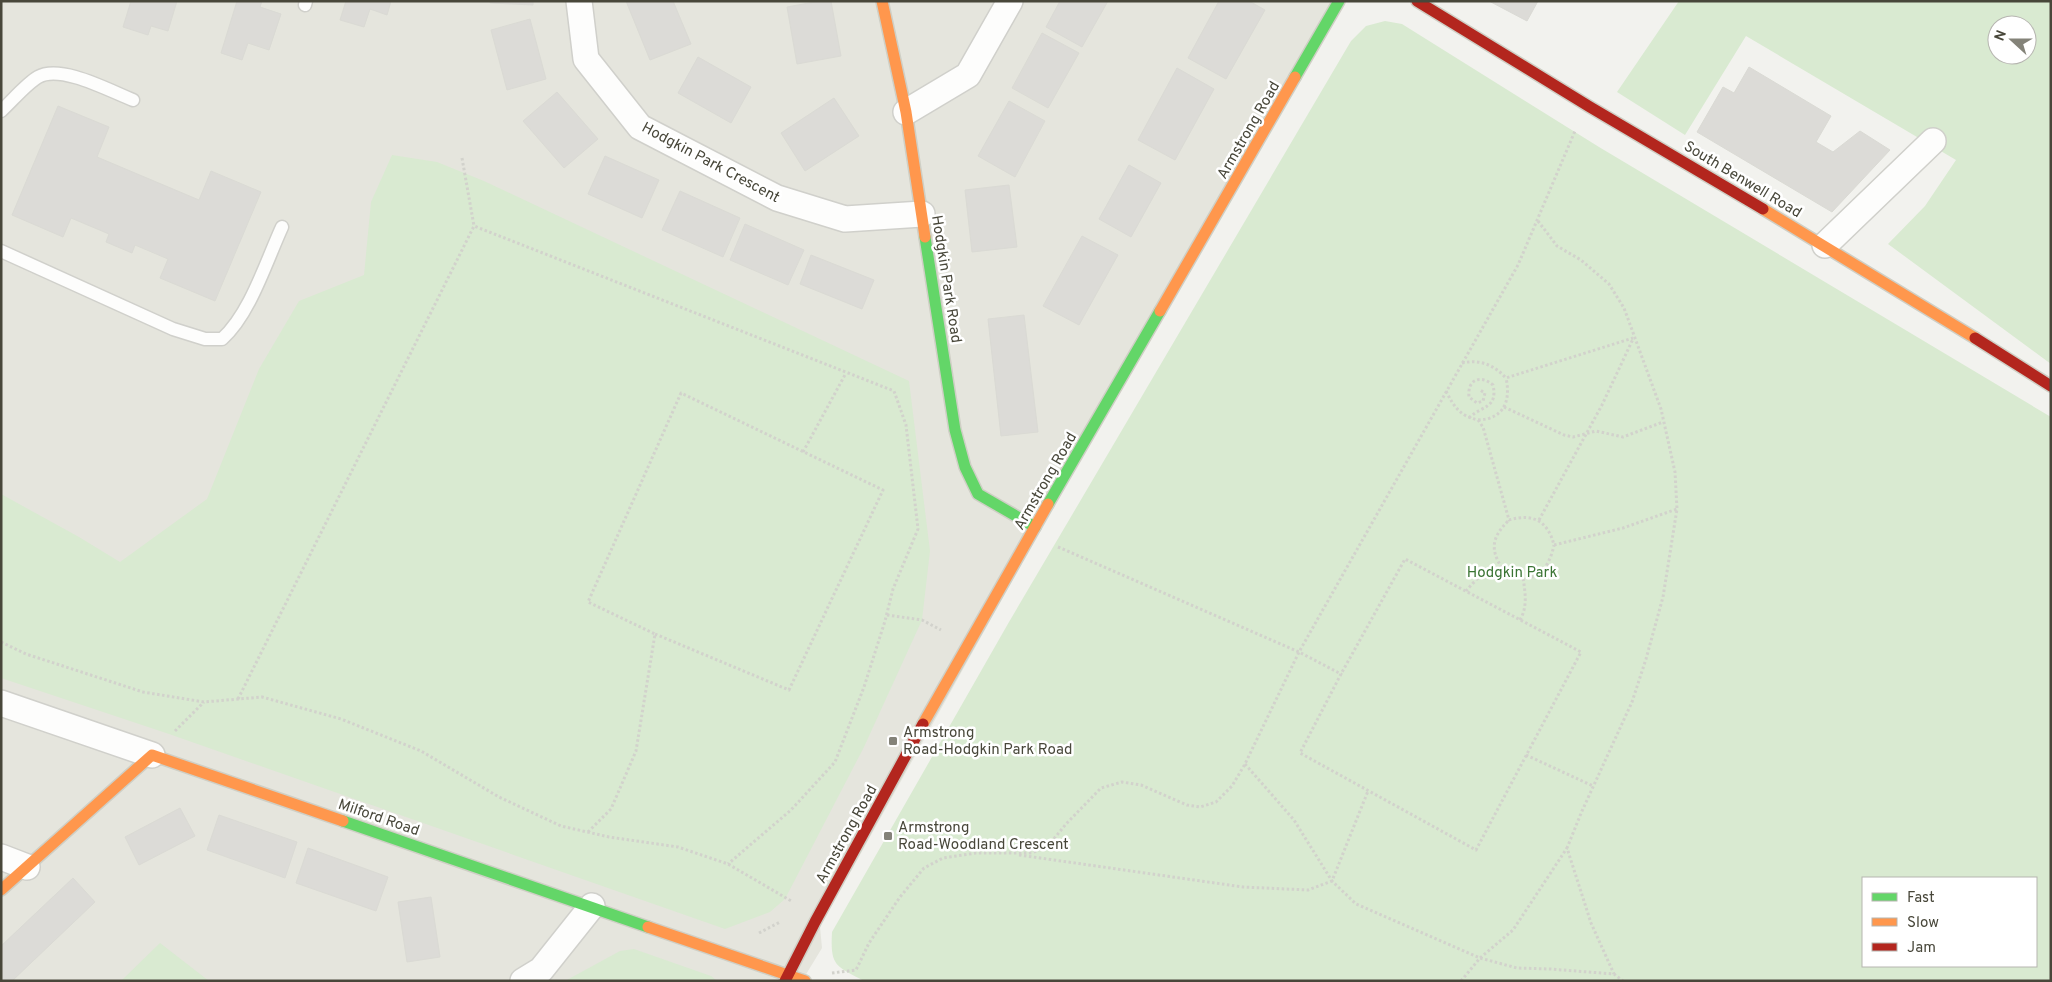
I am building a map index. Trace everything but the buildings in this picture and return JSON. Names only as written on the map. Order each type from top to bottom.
[{"type":"street","name":"Hodgkin Park Crescent","points":[[578,1],[586,59],[640,127],[777,198],[811,209],[845,219],[922,214]]},
{"type":"street","name":"Hodgkin Park Road","points":[[882,1],[906,112],[955,430],[965,467],[978,494],[1035,527]]},
{"type":"street","points":[[906,112],[968,75],[1010,1]]},
{"type":"street","name":"Armstrong Road","points":[[787,977],[968,644],[1340,1]]},
{"type":"street","name":"South Benwell Road","points":[[1417,1],[1590,107],[1825,244],[2051,386]]},
{"type":"street","points":[[1825,244],[1934,141]]},
{"type":"street","points":[[1,703],[152,755],[1,890]]},
{"type":"street","name":"Milford Road","points":[[152,755],[592,906],[787,977],[805,981]]},
{"type":"street","points":[[1,857],[27,867]]},
{"type":"street","points":[[523,981],[541,970],[592,906]]},
{"type":"lane","points":[[1,111],[38,77],[51,72],[68,75],[133,100]]},
{"type":"lane","points":[[1,251],[174,329],[205,339],[222,339],[233,330],[244,312],[282,227]]},
{"type":"path","points":[[794,962],[829,973],[856,970],[869,944],[894,905],[924,868],[943,858],[976,853],[1032,853],[1048,846],[1066,824],[1101,788],[1122,782],[1141,785],[1186,805],[1200,807],[1216,802],[1232,786],[1246,764],[1299,652],[1518,265],[1573,134]]},
{"type":"path","points":[[238,699],[474,226],[462,158]]},
{"type":"path","points":[[1461,981],[1480,958],[1513,930],[1567,848],[1632,702],[1646,659],[1663,597],[1677,509],[1675,472],[1660,409],[1633,338],[1624,308],[1609,284],[1581,260],[1557,246],[1538,221]]},
{"type":"path","points":[[474,226],[894,391],[906,425],[918,529],[893,589],[864,687],[835,762],[791,810],[728,864]]},
{"type":"path","points":[[1506,378],[1633,338]]},
{"type":"path","points":[[1539,520],[1602,405],[1633,338]]},
{"type":"path","points":[[1446,391],[1455,408],[1468,418],[1478,420],[1492,417],[1499,414],[1504,406],[1508,398],[1506,378],[1488,364],[1478,361],[1462,363]]},
{"type":"path","points":[[803,452],[846,373]]},
{"type":"path","points":[[1468,418],[1475,411],[1489,406],[1494,400],[1493,385],[1482,378],[1476,379],[1470,384],[1469,397],[1477,403],[1483,401],[1485,392],[1480,390]]},
{"type":"path","points":[[681,393],[883,490],[790,690],[655,634],[588,602],[681,393]]},
{"type":"path","points":[[1504,406],[1572,437],[1596,431],[1623,437],[1663,422]]},
{"type":"path","points":[[1478,420],[1482,427],[1509,520]]},
{"type":"path","points":[[1554,545],[1623,528],[1677,509]]},
{"type":"path","points":[[1466,591],[1484,573],[1493,568],[1503,568],[1523,577],[1533,576],[1543,570],[1550,562],[1554,545],[1551,532],[1539,520],[1522,516],[1509,520],[1498,531],[1494,552],[1503,568]]},
{"type":"path","points":[[1035,527],[1054,545],[1299,652],[1340,674]]},
{"type":"path","points":[[1405,559],[1520,620],[1581,652],[1476,850],[1300,753],[1340,674],[1405,559]]},
{"type":"path","points":[[1520,620],[1525,611],[1526,598],[1523,577]]},
{"type":"path","points":[[887,614],[922,620],[968,644]]},
{"type":"path","points":[[588,832],[611,809],[636,751],[655,634]]},
{"type":"path","points":[[1,642],[26,654],[143,692],[204,702],[262,697],[341,719],[421,751],[499,797],[561,826],[609,837],[678,846],[728,864],[785,899],[800,905]]},
{"type":"path","points":[[152,755],[204,702]]},
{"type":"path","points":[[1526,755],[1593,786]]},
{"type":"path","points":[[1246,764],[1294,820],[1332,881],[1356,904],[1480,958],[1517,968],[1550,968],[1614,974]]},
{"type":"path","points":[[1013,853],[1036,858],[1243,887],[1293,891],[1308,890],[1332,881],[1368,790]]},
{"type":"path","points":[[1567,848],[1591,923],[1614,974],[1623,981]]},
{"type":"shaded area","points":[[1,1],[1334,1],[820,927],[822,948],[802,981],[1,981]]},
{"type":"green space","points":[[1679,1],[2051,1],[2051,364],[1888,244],[1925,206],[1956,160],[1746,36],[1685,135],[1617,92]]},
{"type":"green space","name":"Hodgkin Park","points":[[1385,21],[1402,24],[1599,147],[2051,417],[2051,981],[864,981],[837,964],[832,952],[832,932],[1009,622],[1351,41],[1366,26]]},
{"type":"green space","points":[[392,155],[437,162],[484,181],[909,381],[930,551],[922,620],[864,747],[785,899],[770,912],[725,929],[169,734],[1,678],[1,494],[120,562],[207,499],[259,369],[299,301],[364,275],[371,202]]},
{"type":"green space","points":[[160,943],[209,981],[121,981]]},
{"type":"green space","points":[[634,949],[711,976],[717,981],[565,981],[620,951]]},
{"type":"traffic: fast","points":[[1295,77],[1339,1]]},
{"type":"traffic: fast","points":[[925,237],[955,430],[965,467],[978,494],[1035,527]]},
{"type":"traffic: fast","points":[[1048,504],[1160,311]]},
{"type":"traffic: fast","points":[[343,821],[648,927]]},
{"type":"traffic: slow","points":[[882,1],[906,112],[925,237]]},
{"type":"traffic: slow","points":[[1160,311],[1295,77]]},
{"type":"traffic: slow","points":[[1763,209],[1975,338]]},
{"type":"traffic: slow","points":[[923,724],[1048,504]]},
{"type":"traffic: slow","points":[[1,890],[152,755],[343,821]]},
{"type":"traffic: slow","points":[[648,927],[805,981]]},
{"type":"traffic: jam","points":[[1417,1],[1590,107],[1763,209]]},
{"type":"traffic: jam","points":[[1975,338],[2051,386]]},
{"type":"traffic: jam","points":[[785,981],[923,724]]},
{"type":"place","name":"Armstrong Road-Hodgkin Park Road","points":[[893,741]]},
{"type":"place","name":"Armstrong Road-Woodland Crescent","points":[[888,836]]}]
